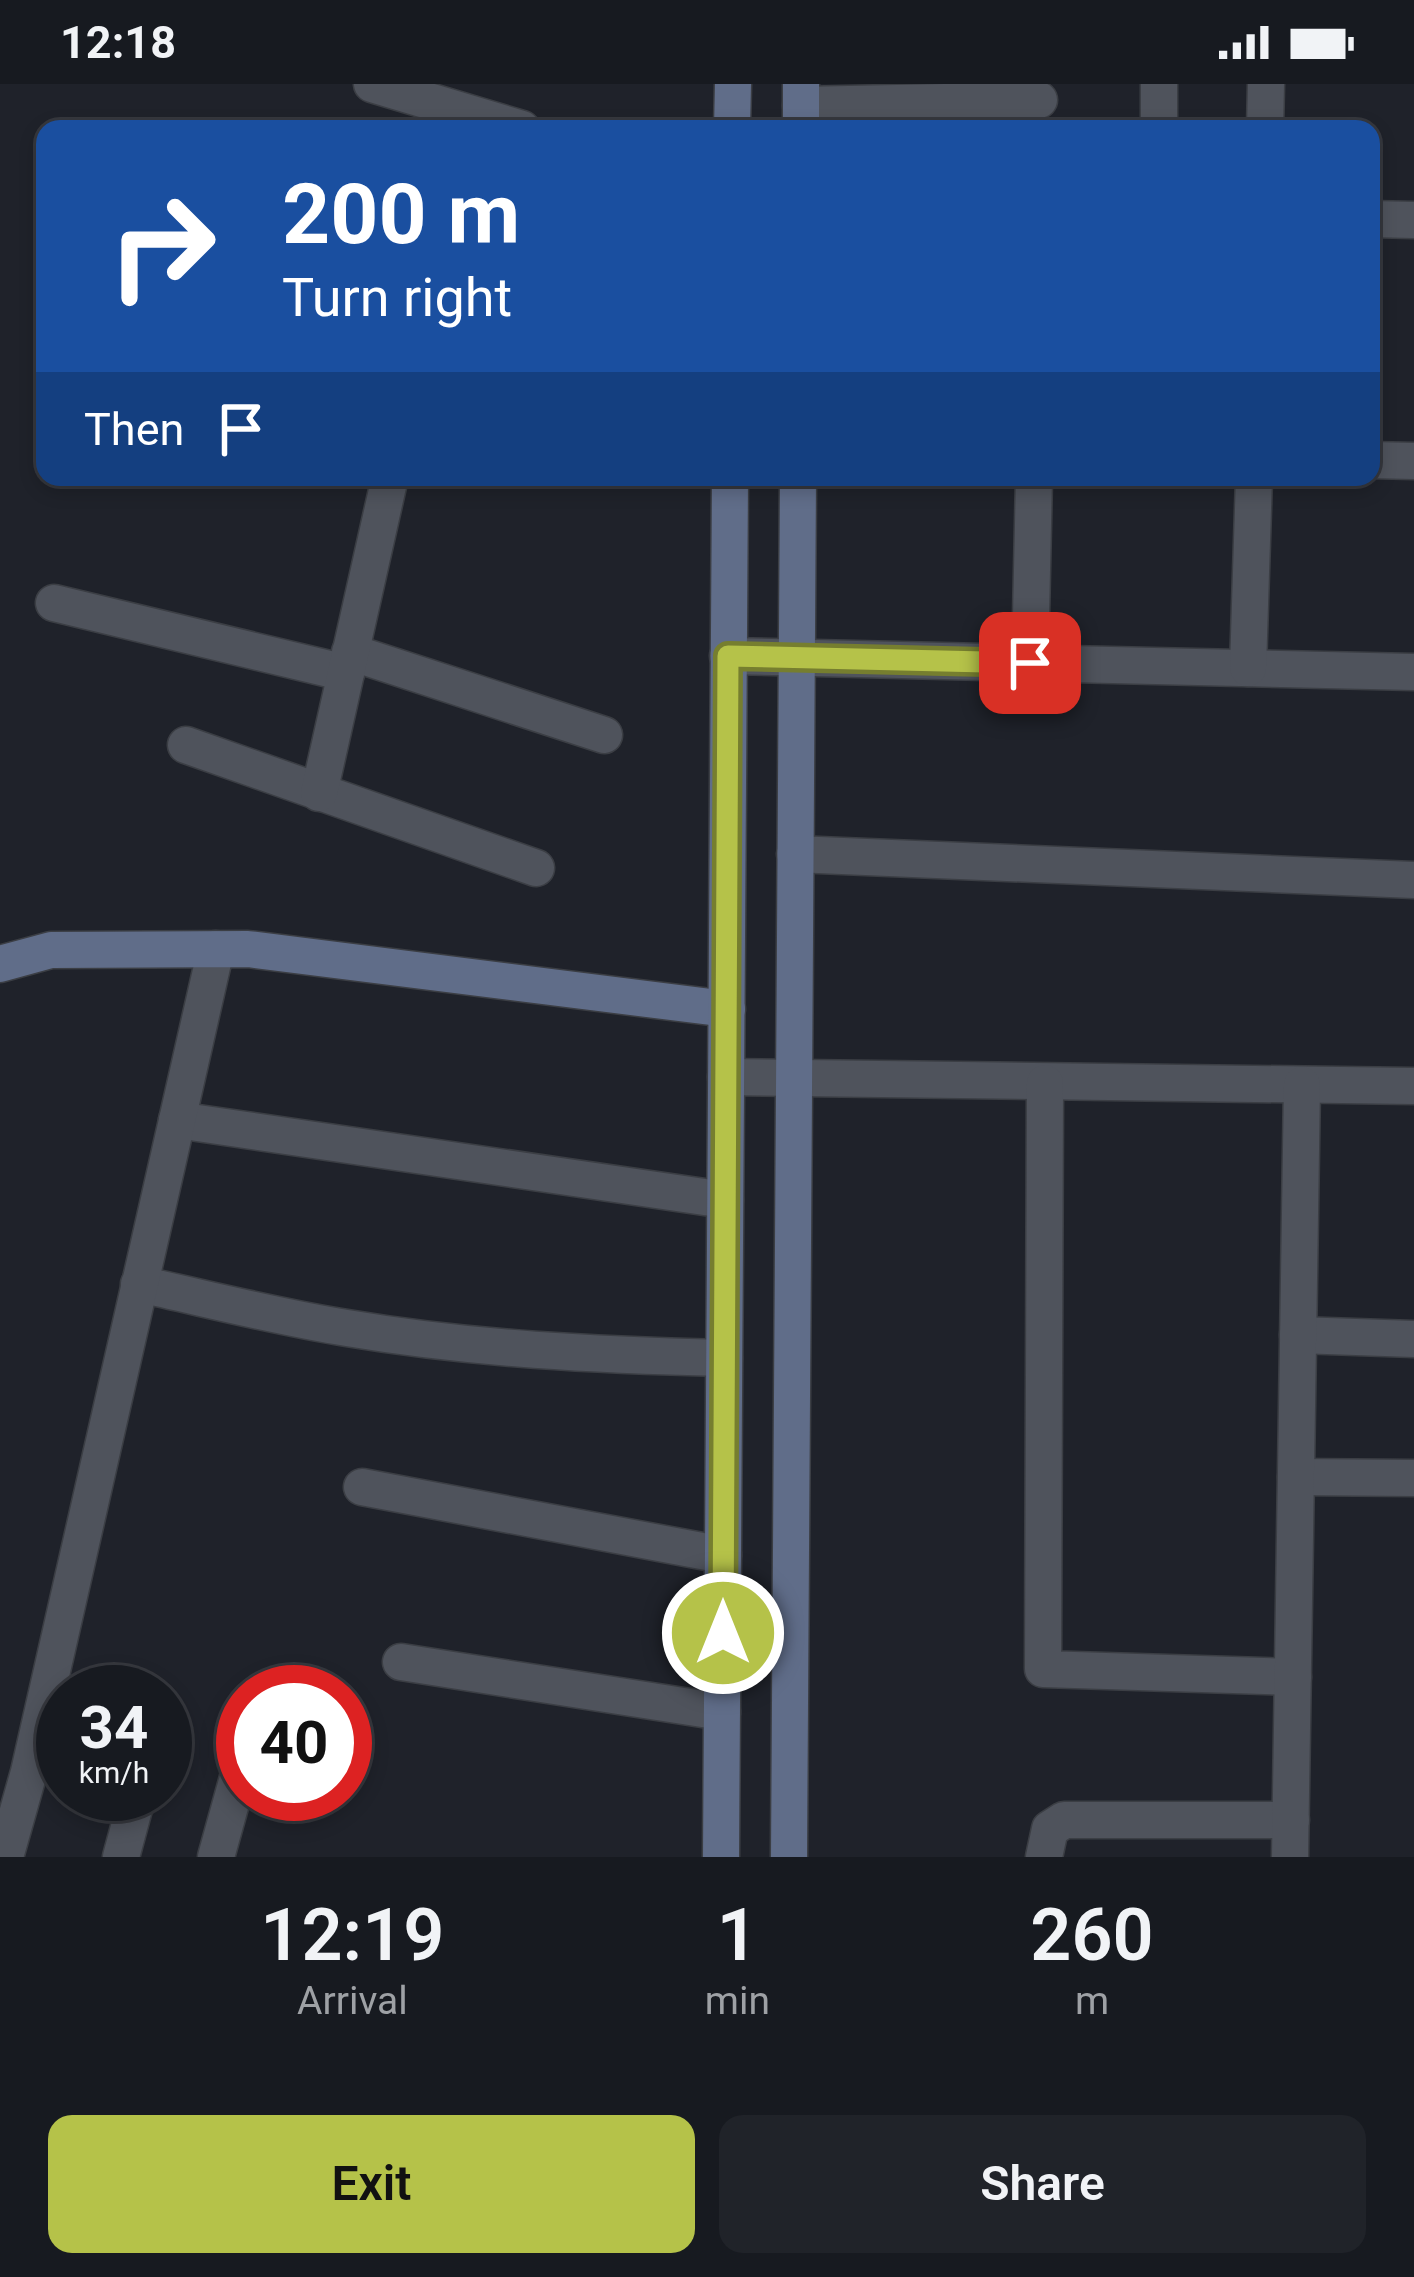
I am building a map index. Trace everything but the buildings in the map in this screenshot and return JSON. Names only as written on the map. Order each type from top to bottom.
[{"type":"street","points":[[372,84],[472,109]]},
{"type":"street","points":[[732,120],[733,84]]},
{"type":"street","points":[[1159,84],[1159,120]]},
{"type":"street","points":[[1264,120],[1266,84]]},
{"type":"street","points":[[801,106],[1039,104]]},
{"type":"street","points":[[1380,219],[1414,220]]},
{"type":"street","points":[[1380,460],[1414,461]]},
{"type":"street","points":[[319,793],[385,486]]},
{"type":"street","points":[[721,1857],[730,486]]},
{"type":"street","points":[[789,1857],[798,486]]},
{"type":"street","points":[[1030,663],[1034,486]]},
{"type":"street","points":[[1248,668],[1254,486]]},
{"type":"street","points":[[54,603],[348,663],[604,735]]},
{"type":"street","points":[[728,656],[1414,672]]},
{"type":"street","points":[[186,746],[536,868]]},
{"type":"street","points":[[795,854],[1414,880]]},
{"type":"street","points":[[5,1857],[15,1768],[139,1284],[216,949]]},
{"type":"street","points":[[0,964],[51,950],[248,949],[727,1009]]},
{"type":"street","points":[[726,1077],[1414,1086]]},
{"type":"street","points":[[1045,1083],[1043,1669],[1293,1677]]},
{"type":"street","points":[[1290,1857],[1302,1085]]},
{"type":"street","points":[[177,1120],[725,1200]]},
{"type":"street","points":[[139,1284],[343,1328],[435,1341],[572,1354],[724,1358]]},
{"type":"street","points":[[1298,1335],[1414,1339]]},
{"type":"street","points":[[1296,1478],[1414,1478]]},
{"type":"street","points":[[362,1487],[723,1555]]},
{"type":"street","points":[[401,1662],[722,1712]]},
{"type":"street","points":[[1044,1857],[1050,1829],[1064,1820],[1291,1820]]},
{"type":"street","points":[[121,1857],[131,1821]]},
{"type":"street","points":[[216,1857],[226,1821]]},
{"type":"route","points":[[723,1633],[728,656],[1030,663]]}]
